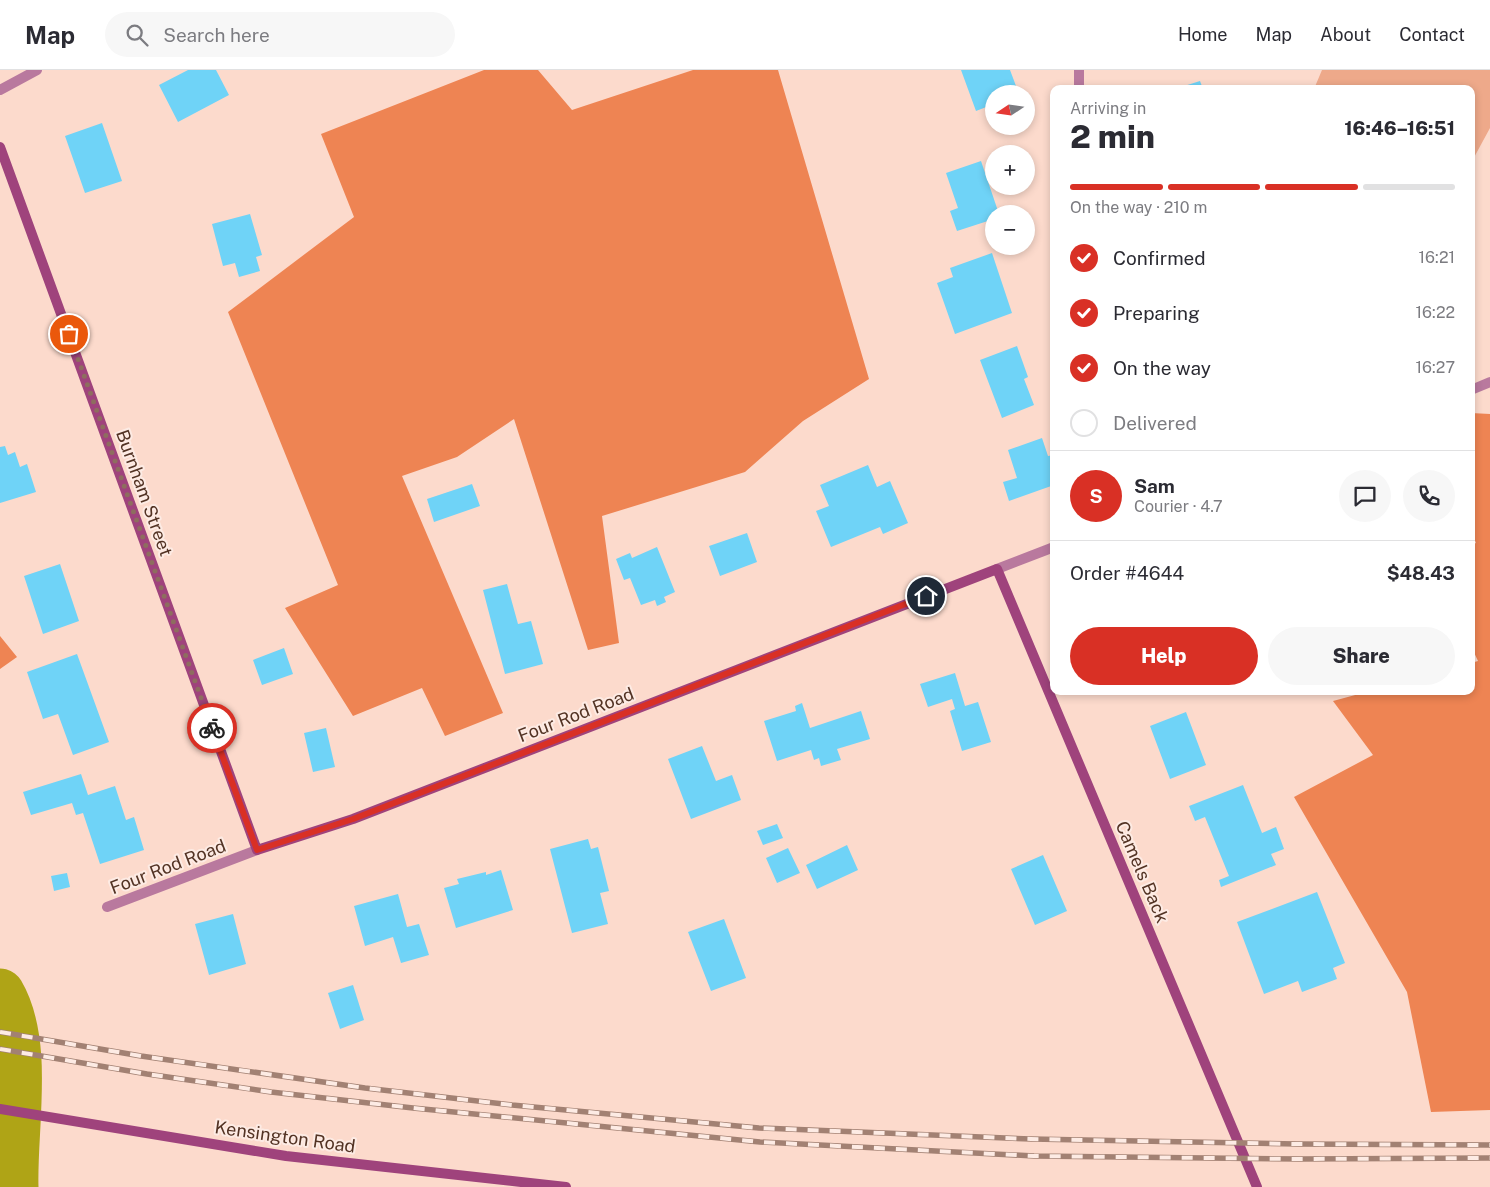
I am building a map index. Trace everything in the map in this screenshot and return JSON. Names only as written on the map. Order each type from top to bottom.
[{"type":"street","points":[[0,90],[37,70]]},
{"type":"street","points":[[1079,70],[1079,85]]},
{"type":"street","name":"Burnham Street","points":[[0,147],[257,850]]},
{"type":"street","points":[[1475,388],[1490,382]]},
{"type":"street","name":"Four Rod Road","points":[[107,907],[257,850],[353,819],[1050,549]]},
{"type":"street","name":"Camels Back","points":[[997,569],[1050,695]]},
{"type":"street","name":"Camels Back","points":[[1050,695],[1257,1187]]},
{"type":"street","name":"Kensington Road","points":[[0,1109],[286,1156],[566,1187]]},
{"type":"shaded area","points":[[484,70],[538,70],[572,110],[693,70],[778,70],[869,379],[803,421],[745,472],[602,516],[619,643],[588,650],[514,419],[457,457],[402,476],[503,713],[445,736],[422,688],[353,716],[285,608],[338,585],[228,312],[354,217],[321,134]]},
{"type":"shaded area","points":[[1322,70],[1490,70],[1490,128],[1475,156],[1475,85],[1316,85]]},
{"type":"shaded area","points":[[1475,413],[1490,414],[1490,1110],[1431,1112],[1407,992],[1294,797],[1373,755],[1333,701],[1355,695],[1475,695],[1475,662],[1478,661],[1475,655]]},
{"type":"shaded area","points":[[0,636],[17,657],[0,669]]},
{"type":"building","points":[[188,70],[216,70],[229,95],[178,122],[159,85]]},
{"type":"building","points":[[961,70],[1010,70],[1016,85],[985,85],[985,108],[976,111]]},
{"type":"building","points":[[1200,81],[1202,85],[1187,85]]},
{"type":"building","points":[[102,123],[122,181],[85,193],[65,136]]},
{"type":"building","points":[[981,161],[985,173],[985,195],[993,195],[996,205],[985,205],[985,222],[957,231],[950,211],[958,208],[946,173]]},
{"type":"building","points":[[250,214],[262,255],[256,257],[260,271],[239,277],[235,263],[223,266],[212,224]]},
{"type":"building","points":[[986,255],[993,255],[1012,313],[955,334],[937,283],[953,277],[950,268]]},
{"type":"building","points":[[1017,346],[1028,377],[1024,379],[1034,405],[1002,418],[980,360]]},
{"type":"building","points":[[1042,438],[1048,456],[1050,456],[1050,486],[1009,501],[1003,482],[1017,478],[1008,450]]},
{"type":"building","points":[[5,446],[8,455],[15,452],[20,467],[27,464],[36,492],[0,503],[0,447]]},
{"type":"building","points":[[868,465],[877,487],[890,481],[908,523],[883,534],[880,527],[831,547],[816,511],[829,506],[820,485]]},
{"type":"building","points":[[472,484],[480,506],[434,522],[427,499]]},
{"type":"building","points":[[747,533],[757,562],[720,576],[709,546]]},
{"type":"building","points":[[657,547],[675,592],[664,597],[666,602],[657,606],[655,600],[641,605],[630,578],[624,580],[616,559],[630,553],[632,558]]},
{"type":"building","points":[[60,564],[79,621],[43,634],[24,576]]},
{"type":"building","points":[[507,584],[518,624],[531,621],[543,664],[505,674],[483,590]]},
{"type":"building","points":[[284,648],[293,674],[262,685],[253,660]]},
{"type":"building","points":[[77,654],[109,742],[73,755],[58,714],[43,719],[27,672]]},
{"type":"building","points":[[955,673],[965,706],[978,702],[991,742],[962,751],[950,711],[955,709],[952,699],[928,707],[920,684]]},
{"type":"building","points":[[802,703],[810,728],[861,711],[870,739],[837,749],[841,760],[821,766],[819,758],[814,760],[811,750],[777,761],[764,721],[796,711],[795,706]]},
{"type":"building","points":[[1186,712],[1206,765],[1170,779],[1150,726]]},
{"type":"building","points":[[326,728],[335,767],[313,772],[304,733]]},
{"type":"building","points":[[702,746],[716,781],[732,775],[741,800],[691,819],[668,759]]},
{"type":"building","points":[[81,774],[88,795],[115,786],[126,820],[134,817],[144,850],[100,864],[83,813],[76,815],[72,803],[31,815],[23,792]]},
{"type":"building","points":[[1243,785],[1262,833],[1276,827],[1284,849],[1271,854],[1276,865],[1221,887],[1219,880],[1229,876],[1205,817],[1195,821],[1189,806]]},
{"type":"building","points":[[777,824],[783,838],[763,845],[757,831]]},
{"type":"building","points":[[588,839],[591,849],[598,847],[609,891],[600,893],[608,924],[572,933],[550,849]]},
{"type":"building","points":[[847,845],[858,870],[817,889],[806,865]]},
{"type":"building","points":[[788,848],[800,873],[777,883],[766,858]]},
{"type":"building","points":[[1043,855],[1067,911],[1035,925],[1011,869]]},
{"type":"building","points":[[501,870],[513,910],[456,928],[444,888],[459,884],[457,879],[486,872],[486,875]]},
{"type":"building","points":[[67,873],[70,887],[54,891],[51,876]]},
{"type":"building","points":[[1317,892],[1345,963],[1333,968],[1337,979],[1302,992],[1298,981],[1264,994],[1237,922]]},
{"type":"building","points":[[398,894],[407,927],[419,924],[429,955],[401,963],[393,937],[365,946],[354,906]]},
{"type":"building","points":[[233,914],[246,964],[209,975],[195,924]]},
{"type":"building","points":[[724,919],[746,978],[711,991],[688,932]]},
{"type":"building","points":[[353,985],[364,1020],[340,1029],[328,993]]},
{"type":"waterway","points":[[0,993],[9,1014],[15,1037],[17,1062],[18,1087],[14,1187]]},
{"type":"railway","points":[[0,1032],[141,1056],[365,1088],[512,1105],[759,1128],[1031,1139],[1297,1144],[1490,1145]]},
{"type":"railway","points":[[0,1049],[147,1074],[271,1092],[760,1142],[1034,1156],[1300,1159],[1490,1158]]},
{"type":"way so far","points":[[69,334],[212,728]]},
{"type":"route","points":[[212,728],[257,850],[353,819],[926,596]]}]
